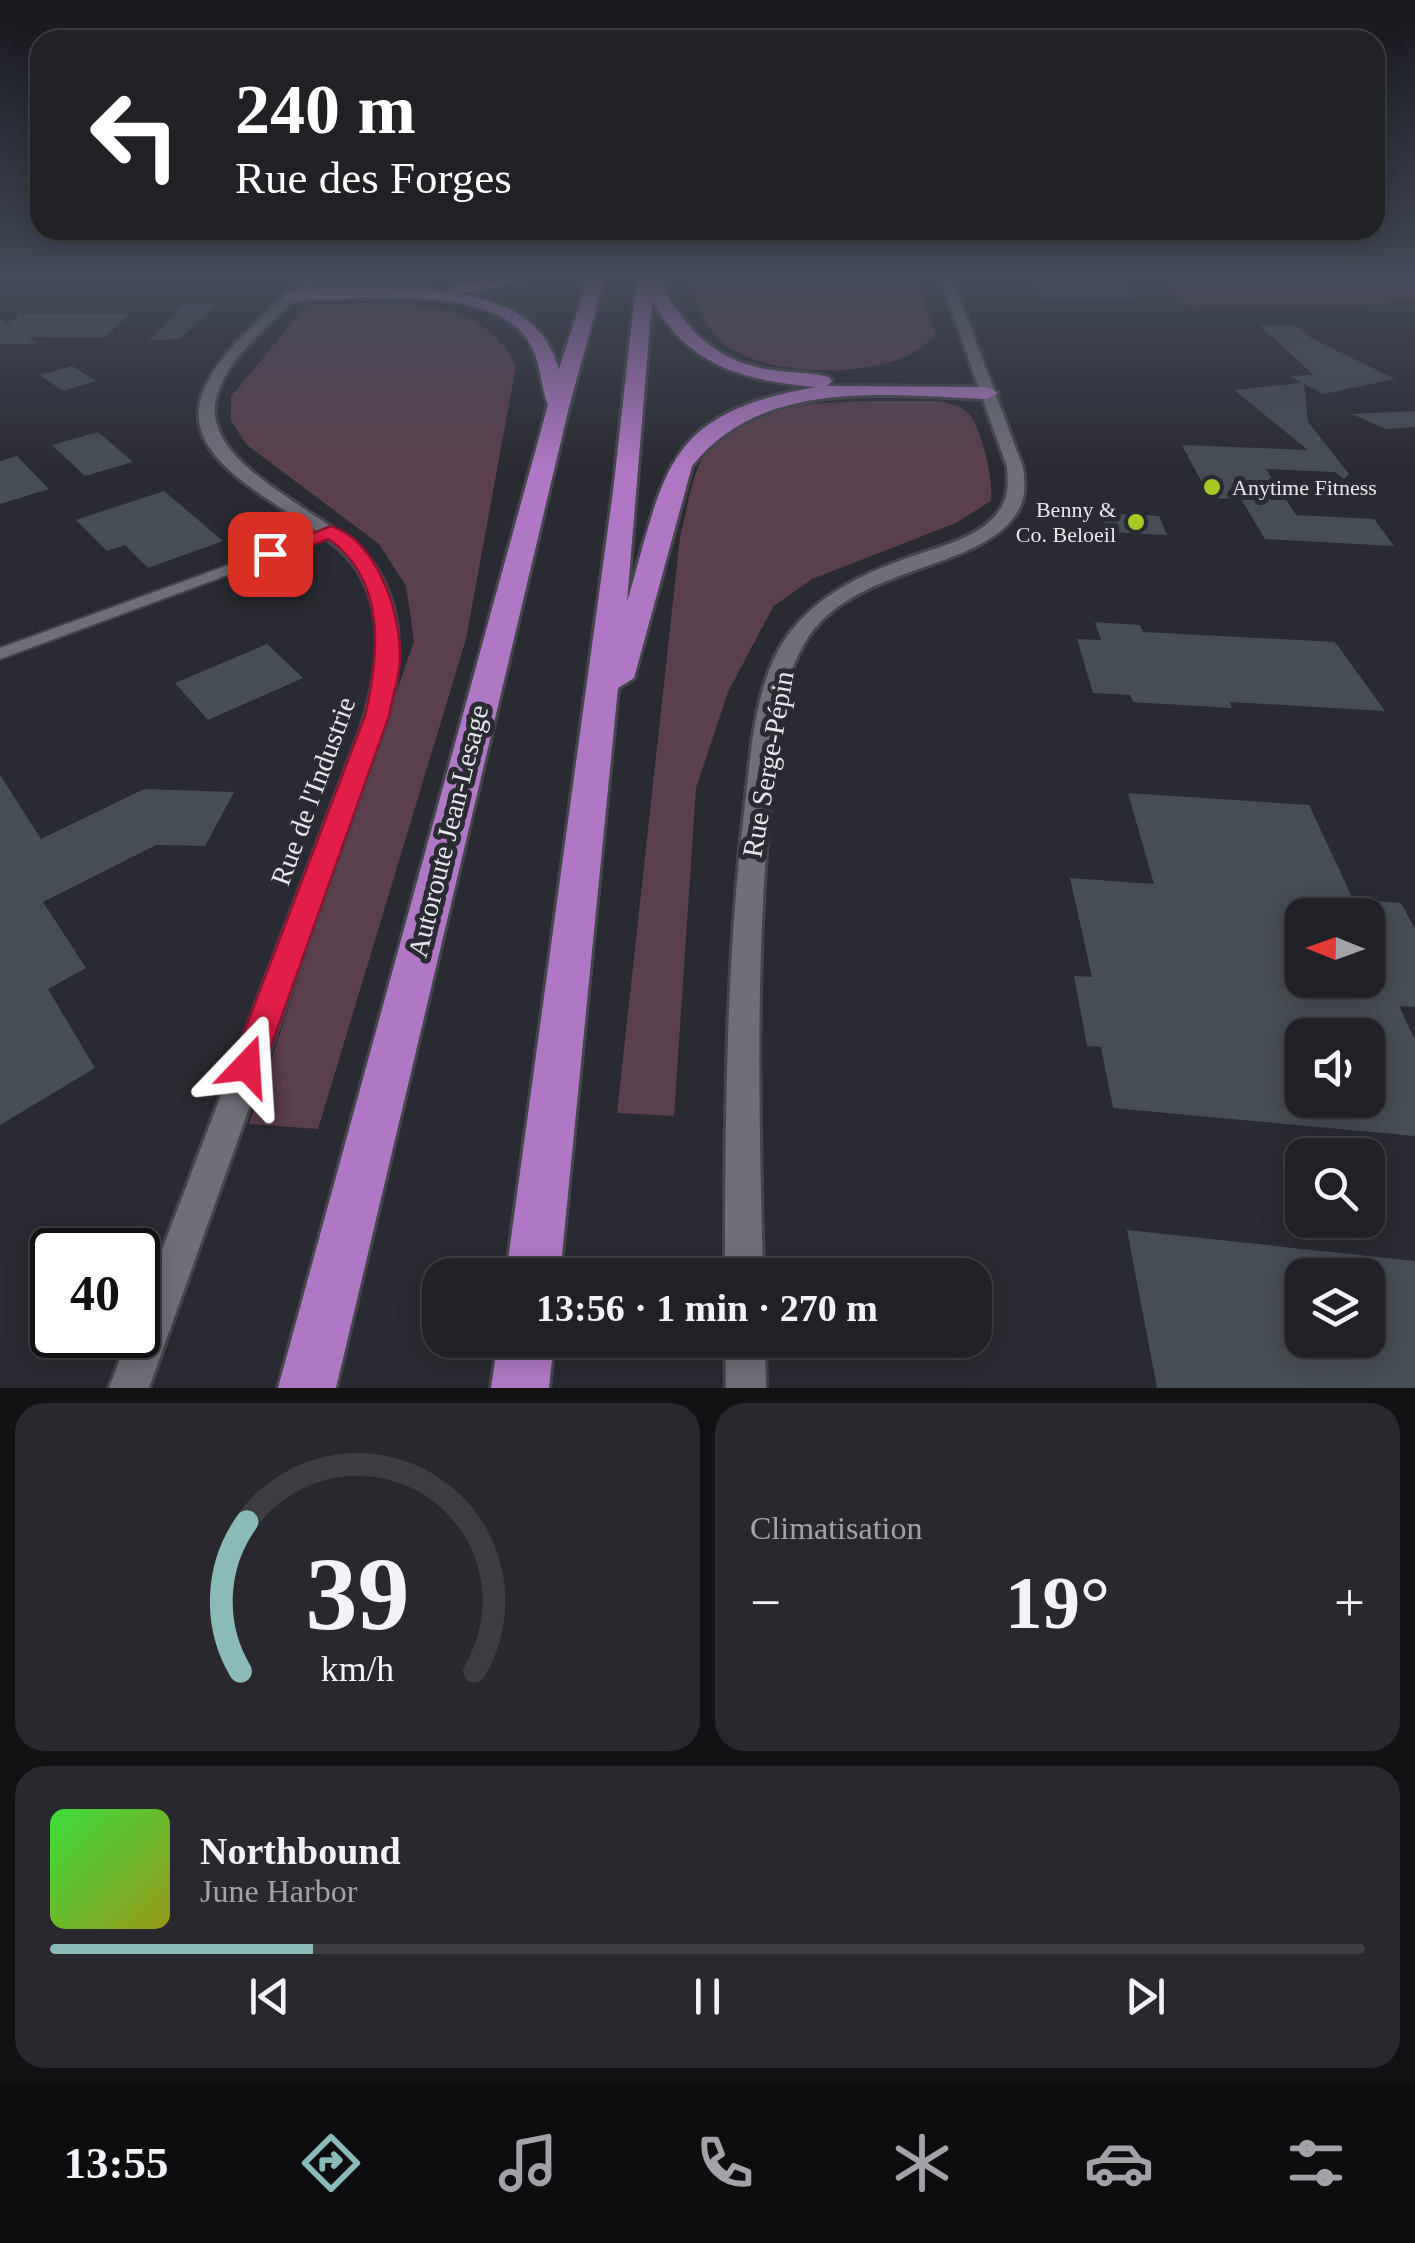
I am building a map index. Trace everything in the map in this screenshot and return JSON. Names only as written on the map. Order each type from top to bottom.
[{"type":"highway","points":[[537,341],[558,407]]},
{"type":"highway","name":"Autoroute Jean-Lesage","points":[[307,1388],[577,341]]},
{"type":"highway","points":[[535,1258],[642,341]]},
{"type":"highway","points":[[689,341],[705,354],[730,366],[801,380],[987,388]]},
{"type":"highway","points":[[592,769],[670,494],[679,469],[700,440],[744,412],[810,394],[987,388]]},
{"type":"highway","points":[[520,1388],[524,1358]]},
{"type":"street","name":"Rue de l'Industrie","points":[[128,1388],[385,687],[388,634],[380,595],[356,553],[233,465],[215,446],[206,426],[206,401],[214,384],[252,341]]},
{"type":"street","name":"Rue Serge-Pépin","points":[[744,1258],[746,910],[761,774],[778,681],[792,644],[827,607],[890,571],[982,534],[1012,509],[1019,481],[970,341]]},
{"type":"street","points":[[0,654],[331,532]]},
{"type":"street","points":[[745,1358],[746,1388]]},
{"type":"shaded area","points":[[277,341],[499,341],[516,366],[466,639],[318,1129],[249,1124],[414,641],[406,586],[379,544],[247,445],[231,421],[231,396]]},
{"type":"shaded area","points":[[721,341],[929,341],[904,357],[837,370],[763,362]]},
{"type":"shaded area","points":[[938,401],[962,408],[974,421],[986,456],[991,501],[956,523],[812,579],[773,607],[728,692],[696,788],[674,1116],[617,1113],[680,537],[703,457],[718,436],[738,422],[763,413],[823,403]]},
{"type":"building","points":[[0,341],[33,341],[38,344],[0,344]]},
{"type":"building","points":[[1276,341],[1317,341],[1395,379],[1323,394],[1304,384],[1308,422],[1349,474],[1344,479],[1335,472],[1266,469],[1296,515],[1374,519],[1394,546],[1265,539],[1241,499],[1210,498],[1182,445],[1308,450],[1234,390],[1302,383],[1290,376],[1314,375]]},
{"type":"building","points":[[72,366],[96,381],[63,391],[40,375]]},
{"type":"building","points":[[1415,411],[1415,427],[1386,429],[1352,414]]},
{"type":"building","points":[[98,432],[133,462],[85,476],[52,445]]},
{"type":"building","points":[[17,456],[49,489],[0,504],[0,461]]},
{"type":"building","points":[[164,491],[223,541],[148,568],[125,545],[107,551],[76,520]]},
{"type":"building","points":[[1100,513],[1159,516],[1167,535],[1107,532]]},
{"type":"building","points":[[1095,622],[1140,625],[1143,632],[1335,642],[1385,711],[1230,702],[1232,708],[1133,702],[1130,695],[1093,693],[1077,639],[1101,640]]},
{"type":"building","points":[[267,644],[303,678],[208,720],[175,683]]},
{"type":"building","points":[[0,775],[41,839],[144,789],[234,792],[205,846],[156,845],[43,902],[86,968],[48,989],[95,1068],[0,1125]]},
{"type":"building","points":[[1128,793],[1309,805],[1353,898],[1285,898],[1285,998],[1385,998],[1385,902],[1401,903],[1415,929],[1415,1007],[1399,1006],[1415,1040],[1415,1136],[1113,1108],[1101,1047],[1087,1046],[1074,976],[1092,977],[1070,878],[1154,884]]},
{"type":"building","points":[[1127,1230],[1415,1261],[1415,1388],[1157,1388]]},
{"type":"place","name":"Anytime Fitness","points":[[1212,487]]},
{"type":"place","name":"Benny & Co. Beloeil","points":[[1136,522]]},
{"type":"route","points":[[247,1066],[377,716],[389,660],[380,595],[362,561],[342,540],[331,532],[270,554]]}]
